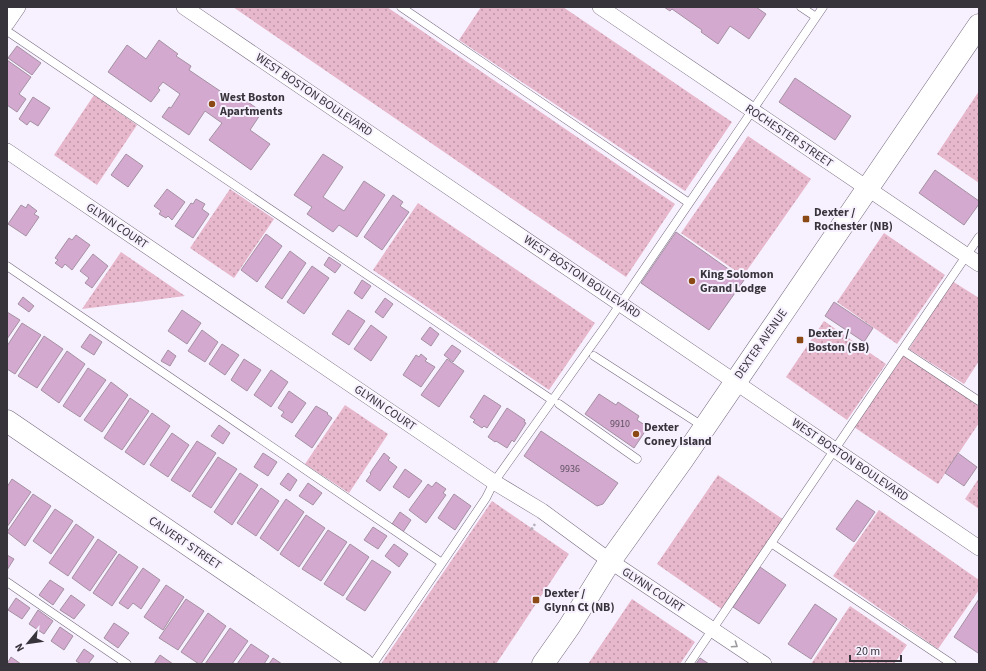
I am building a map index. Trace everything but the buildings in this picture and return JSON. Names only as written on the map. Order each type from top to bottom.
[{"type":"street","points":[[7,23],[18,7]]},
{"type":"street","name":"WEST BOSTON BOULEVARD","points":[[184,7],[979,548]]},
{"type":"street","name":"ROCHESTER STREET","points":[[600,7],[979,264]]},
{"type":"street","name":"DEXTER AVENUE","points":[[543,664],[569,627],[610,561],[705,427],[979,25]]},
{"type":"street","name":"GLYNN COURT","points":[[7,151],[494,482],[542,511],[610,561],[764,664]]},
{"type":"street","name":"CALVERT STREET","points":[[7,421],[363,664]]},
{"type":"lane","points":[[400,7],[689,203]]},
{"type":"lane","points":[[801,7],[816,18]]},
{"type":"lane","points":[[373,664],[486,498],[494,482],[556,402],[620,304],[823,7]]},
{"type":"lane","points":[[7,31],[556,402],[637,459]]},
{"type":"lane","points":[[689,664],[979,237]]},
{"type":"lane","points":[[7,266],[442,563]]},
{"type":"lane","points":[[902,350],[979,401]]},
{"type":"lane","points":[[594,356],[705,427]]},
{"type":"lane","points":[[771,543],[952,664]]},
{"type":"lane","points":[[7,582],[127,664]]},
{"type":"shaded area","points":[[233,7],[387,7],[675,204],[626,277]]},
{"type":"shaded area","points":[[481,7],[563,7],[732,122],[685,191],[459,40]]},
{"type":"shaded area","points":[[979,91],[979,183],[937,154]]},
{"type":"shaded area","points":[[94,95],[137,125],[97,185],[54,155]]},
{"type":"shaded area","points":[[748,136],[811,179],[743,276],[681,233]]},
{"type":"shaded area","points":[[230,189],[274,219],[234,278],[190,248]]},
{"type":"shaded area","points":[[418,203],[595,323],[549,390],[373,270]]},
{"type":"shaded area","points":[[884,233],[945,275],[897,344],[837,302]]},
{"type":"shaded area","points":[[121,252],[185,296],[82,309]]},
{"type":"shaded area","points":[[952,281],[979,298],[979,361],[964,384],[909,349]]},
{"type":"shaded area","points":[[824,321],[886,364],[847,420],[786,377]]},
{"type":"shaded area","points":[[904,355],[979,406],[979,423],[938,484],[854,427]]},
{"type":"shaded area","points":[[345,405],[388,434],[349,493],[305,464]]},
{"type":"shaded area","points":[[718,475],[784,520],[723,610],[657,564]]},
{"type":"shaded area","points":[[979,478],[979,509],[965,499]]},
{"type":"shaded area","points":[[492,501],[569,554],[496,664],[381,664]]},
{"type":"shaded area","points":[[879,510],[979,580],[979,590],[938,649],[833,576]]},
{"type":"shaded area","points":[[632,599],[695,642],[680,664],[588,664]]},
{"type":"shaded area","points":[[850,606],[907,645],[894,664],[811,664]]},
{"type":"place","name":"West Boston Apartments","points":[[212,104]]},
{"type":"place","name":"Dexter / Rochester (NB)","points":[[806,219]]},
{"type":"place","name":"King Solomon Grand Lodge","points":[[692,281]]},
{"type":"place","name":"Dexter / Boston (SB)","points":[[800,340]]},
{"type":"place","name":"Dexter Coney Island","points":[[636,434]]},
{"type":"place","name":"Dexter / Glynn Ct (NB)","points":[[536,600]]}]
